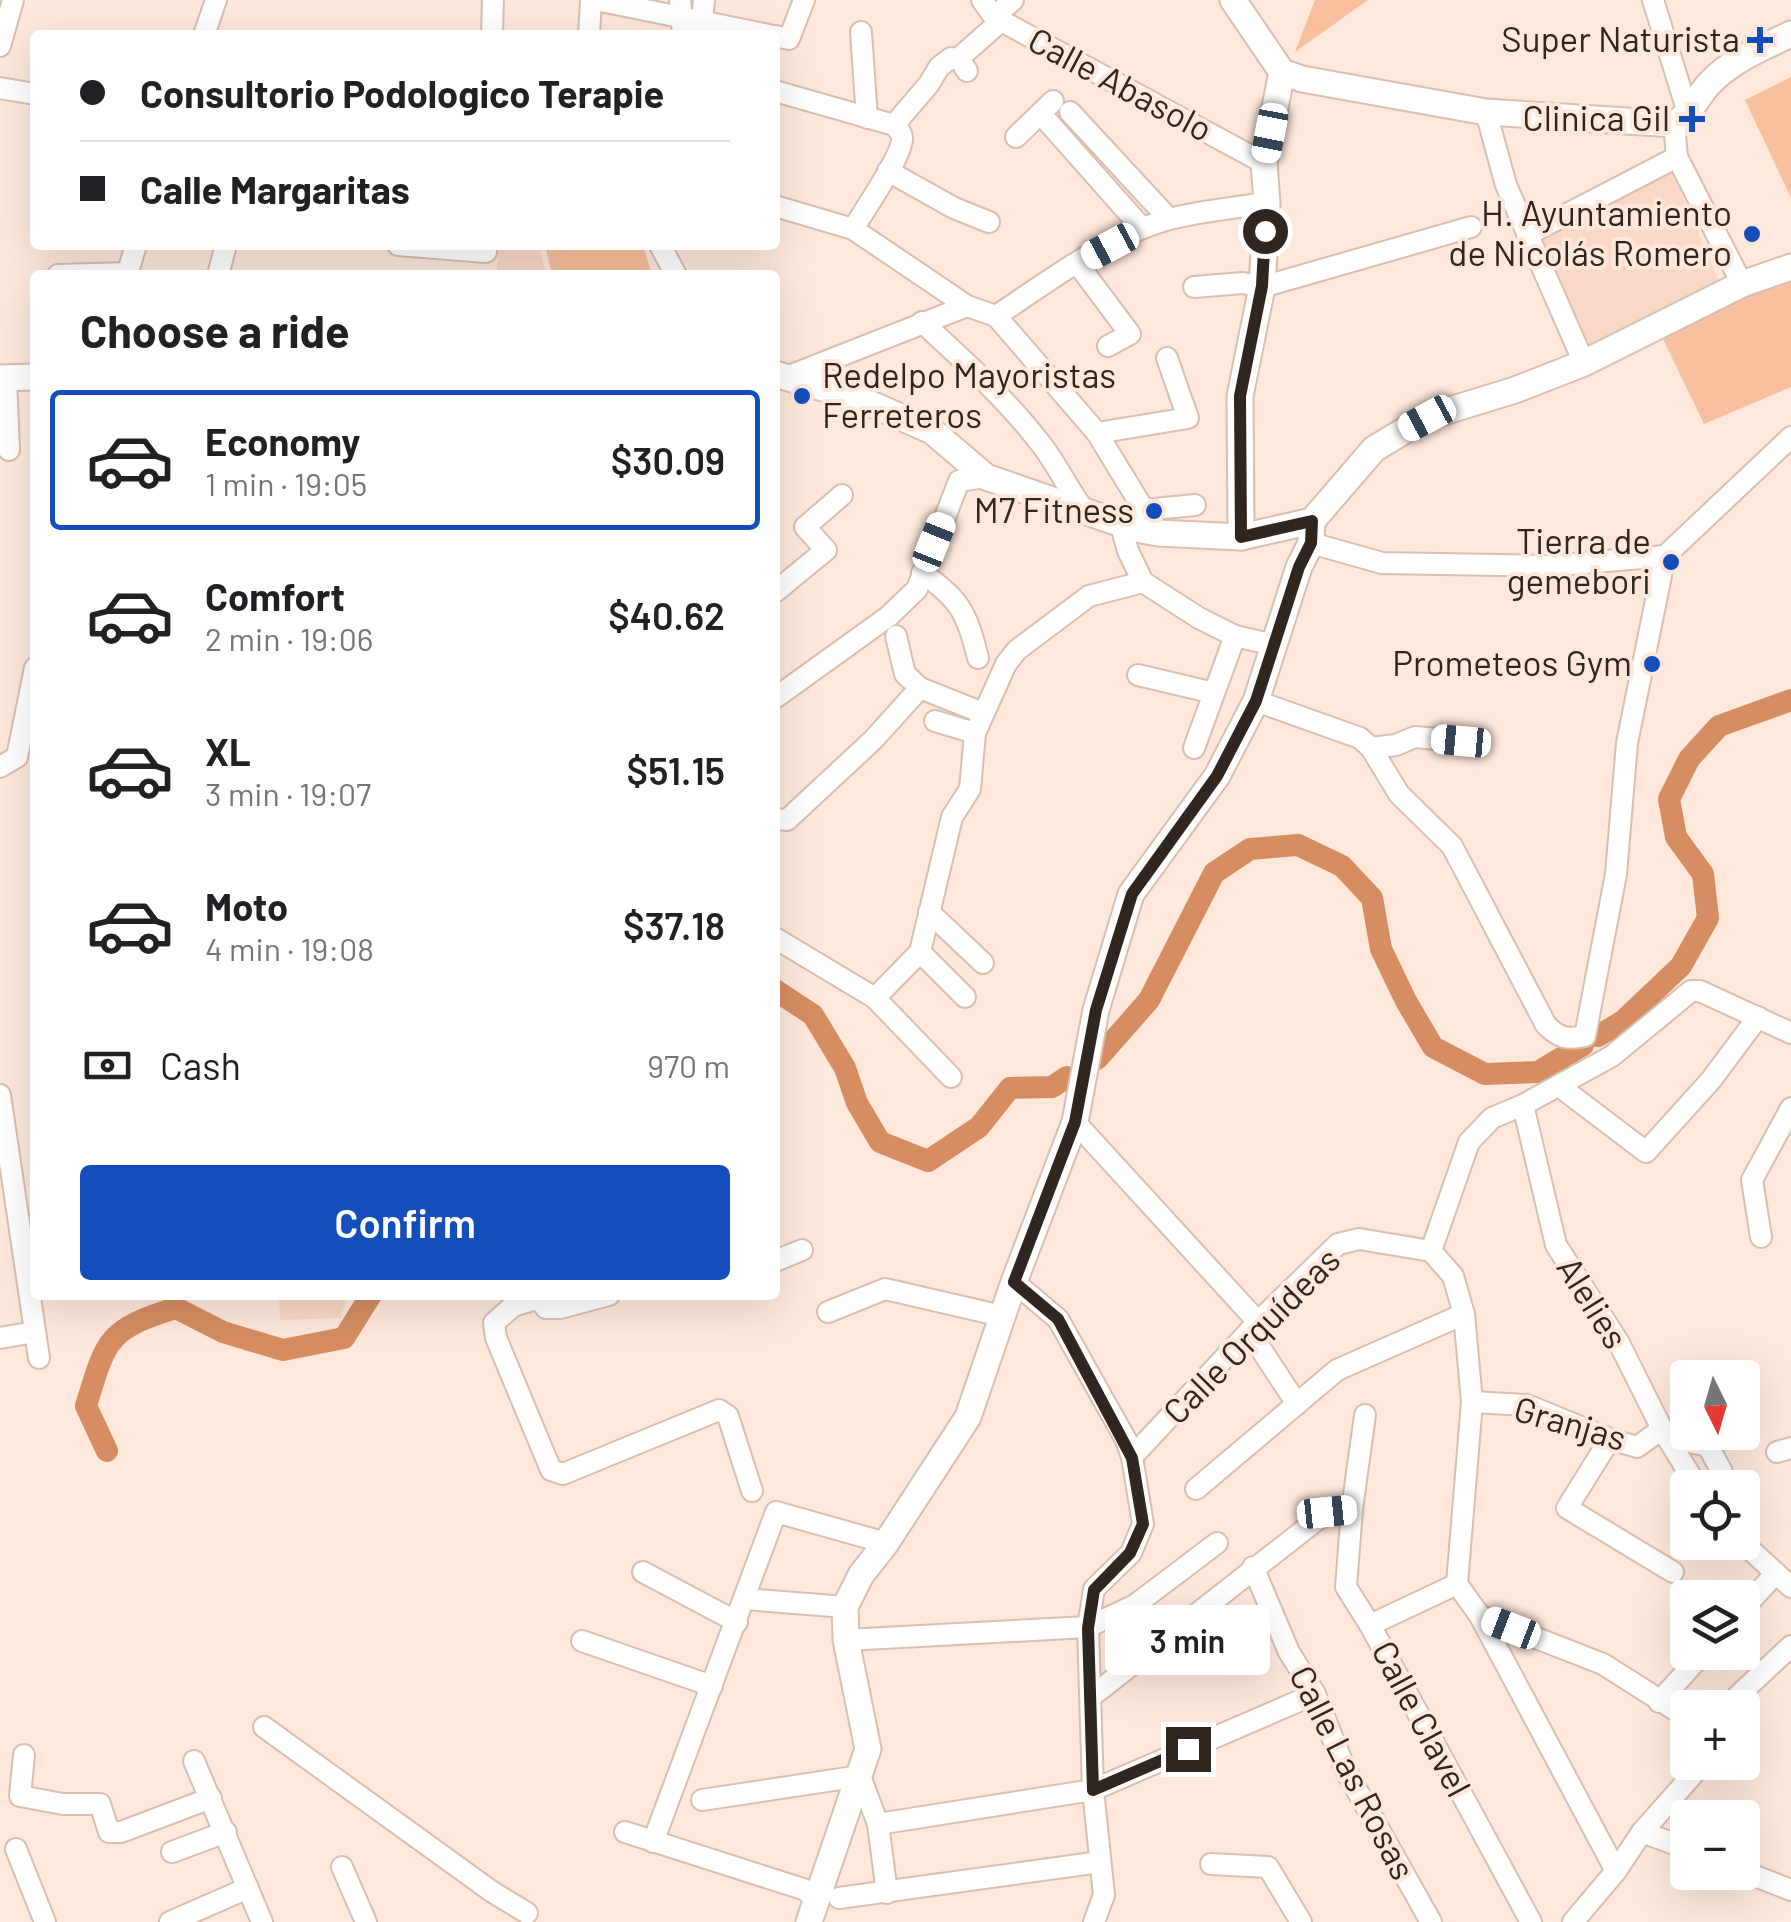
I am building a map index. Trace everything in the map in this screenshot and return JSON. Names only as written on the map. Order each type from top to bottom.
[{"type":"main road","points":[[1234,0],[1282,72],[1302,79],[1486,112],[1681,119],[1707,85],[1726,69],[1791,34]]},
{"type":"main road","points":[[1241,537],[1240,396],[1262,286],[1264,164],[1282,72]]},
{"type":"main road","points":[[822,1908],[868,1748],[846,1640],[846,1607],[861,1575],[968,1418],[1075,1122],[1096,1010],[1132,894],[1217,776],[1256,701],[1312,532],[1374,449],[1396,434],[1427,418],[1584,363],[1742,284],[1791,267]]},
{"type":"main road","points":[[782,375],[860,399],[932,430],[986,478],[1084,510],[1131,516],[1158,533],[1241,537],[1312,532]]},
{"type":"main road","points":[[3,378],[30,377]]},
{"type":"street","points":[[0,46],[14,0]]},
{"type":"street","points":[[206,30],[216,0]]},
{"type":"street","points":[[492,30],[494,0]]},
{"type":"street","points":[[590,30],[593,0],[690,15],[749,30]]},
{"type":"street","points":[[780,37],[789,39],[804,0]]},
{"type":"street","points":[[894,126],[938,67],[959,65],[959,58],[992,13],[1013,0]]},
{"type":"street","points":[[1653,0],[1681,119],[1678,156],[1742,284]]},
{"type":"street","name":"Calle Abasolo","points":[[992,13],[1264,164]]},
{"type":"street","points":[[861,32],[867,118]]},
{"type":"street","points":[[0,88],[30,93]]},
{"type":"street","points":[[780,92],[894,126],[902,133],[888,171],[853,229]]},
{"type":"street","points":[[1016,136],[1055,109]]},
{"type":"street","points":[[1055,109],[1169,219]]},
{"type":"street","points":[[1055,109],[1142,228]]},
{"type":"street","points":[[1486,112],[1506,185],[1584,363]]},
{"type":"street","points":[[1528,234],[1678,156]]},
{"type":"street","points":[[888,171],[988,222]]},
{"type":"street","points":[[996,316],[1077,263],[1142,228],[1169,219],[1266,203]]},
{"type":"street","points":[[780,207],[853,229],[967,306],[996,316],[1098,433],[1131,516],[1143,582]]},
{"type":"street","points":[[1194,287],[1242,283],[1262,286],[1471,227]]},
{"type":"street","points":[[1077,263],[1130,334],[1108,346]]},
{"type":"street","points":[[782,375],[967,306]]},
{"type":"street","points":[[922,322],[976,371],[1040,442],[1084,510]]},
{"type":"street","points":[[1098,433],[1188,418],[1168,358]]},
{"type":"street","points":[[3,378],[9,450]]},
{"type":"street","points":[[1256,701],[1360,738],[1371,748],[1399,794],[1452,846],[1546,1025],[1558,1037],[1585,1036],[1590,1026],[1616,874],[1627,742],[1666,556],[1791,437]]},
{"type":"street","points":[[780,694],[889,616],[917,589],[959,481],[986,478]]},
{"type":"street","points":[[780,588],[826,550],[806,527],[842,495]]},
{"type":"street","points":[[1131,516],[1194,505]]},
{"type":"street","points":[[1312,532],[1382,563],[1549,566],[1666,556]]},
{"type":"street","points":[[922,572],[963,607],[978,658]]},
{"type":"street","points":[[875,998],[920,952],[952,817],[970,789],[975,733],[1006,664],[1017,650],[1089,596],[1143,582],[1235,636],[1274,645]]},
{"type":"street","points":[[896,636],[905,674],[920,688],[983,712]]},
{"type":"street","points":[[1194,748],[1235,636]]},
{"type":"street","points":[[1138,676],[1214,692]]},
{"type":"street","points":[[8,762],[30,685]]},
{"type":"street","points":[[780,819],[787,820],[873,740],[920,688]]},
{"type":"street","points":[[935,721],[975,733]]},
{"type":"street","points":[[1371,748],[1396,745],[1415,737],[1461,741]]},
{"type":"street","points":[[0,742],[8,762]]},
{"type":"street","points":[[929,912],[982,963]]},
{"type":"street","points":[[780,941],[875,998],[951,1076]]},
{"type":"street","points":[[920,952],[965,997]]},
{"type":"street","points":[[1616,1872],[1480,1616],[1457,1584],[1472,1402],[1464,1314],[1453,1276],[1431,1251],[1469,1142],[1492,1118],[1612,1056],[1691,992],[1700,991],[1791,1033]]},
{"type":"street","points":[[1559,1086],[1646,1152],[1711,1080],[1758,1016]]},
{"type":"street","points":[[1590,1026],[1612,1056]]},
{"type":"street","points":[[0,1095],[3,1122],[26,1200],[29,1242]]},
{"type":"street","name":"Alelies","points":[[1523,1105],[1556,1246],[1618,1343],[1687,1470]]},
{"type":"street","points":[[1761,1238],[1752,1180],[1791,1108]]},
{"type":"street","points":[[1075,1122],[1253,1327],[1298,1404]]},
{"type":"street","name":"Calle Orquídeas","points":[[1132,1458],[1253,1327],[1338,1244],[1360,1239],[1431,1251]]},
{"type":"street","points":[[780,1259],[802,1250]]},
{"type":"street","points":[[1014,1282],[1058,1319],[1132,1458],[1143,1524],[1130,1553],[1094,1590],[1088,1628],[1093,1790],[1104,1895],[1094,1922]]},
{"type":"street","points":[[828,1312],[885,1289],[1002,1316]]},
{"type":"street","points":[[33,1300],[39,1358]]},
{"type":"street","points":[[534,1300],[513,1306],[494,1324],[496,1338],[550,1470],[563,1474],[719,1410],[728,1416],[752,1491]]},
{"type":"street","points":[[545,1300],[546,1308],[560,1308],[591,1300]]},
{"type":"street","points":[[1196,1489],[1337,1370],[1464,1314]]},
{"type":"street","points":[[0,1338],[35,1332]]},
{"type":"street","name":"Granjas","points":[[1472,1402],[1527,1405],[1610,1440],[1637,1447],[1665,1433]]},
{"type":"street","name":"Calle Clavel","points":[[1366,1415],[1352,1509],[1346,1587],[1370,1624],[1531,1922]]},
{"type":"street","points":[[1665,1433],[1708,1446],[1721,1470]]},
{"type":"street","points":[[1610,1440],[1567,1508],[1673,1572]]},
{"type":"street","points":[[1092,1696],[1327,1512],[1352,1509]]},
{"type":"street","points":[[653,1842],[776,1512],[886,1543]]},
{"type":"street","points":[[846,1640],[1088,1628],[1136,1605],[1217,1543]]},
{"type":"street","points":[[1760,1559],[1783,1580],[1760,1597]]},
{"type":"street","name":"Calle Las Rosas","points":[[1253,1567],[1288,1652],[1315,1694],[1345,1769],[1430,1922]]},
{"type":"street","points":[[643,1572],[737,1622]]},
{"type":"street","points":[[1370,1624],[1457,1584]]},
{"type":"street","points":[[745,1599],[846,1607]]},
{"type":"street","points":[[1480,1616],[1603,1664],[1670,1708]]},
{"type":"street","points":[[582,1640],[712,1686]]},
{"type":"street","points":[[1744,1690],[1791,1646]]},
{"type":"street","points":[[1659,1702],[1688,1670]]},
{"type":"street","points":[[878,1824],[1093,1790],[1315,1694]]},
{"type":"street","points":[[264,1727],[530,1919]]},
{"type":"street","points":[[24,1755],[20,1796],[62,1804],[100,1804],[109,1832],[121,1832],[212,1798]]},
{"type":"street","points":[[194,1761],[262,1922]]},
{"type":"street","points":[[702,1800],[860,1776],[878,1824],[887,1892]]},
{"type":"street","points":[[1573,1922],[1616,1872],[1642,1832],[1688,1780]]},
{"type":"street","points":[[172,1852],[226,1832]]},
{"type":"street","points":[[625,1832],[806,1890],[822,1908],[887,1892],[1100,1862]]},
{"type":"street","points":[[1642,1832],[1670,1843]]},
{"type":"street","points":[[16,1849],[45,1922]]},
{"type":"street","points":[[1211,1864],[1268,1867],[1301,1922]]},
{"type":"street","points":[[342,1867],[366,1922]]},
{"type":"street","points":[[1760,1878],[1791,1890]]},
{"type":"street","points":[[170,1922],[248,1888]]},
{"type":"shaded area","points":[[1315,0],[1368,0],[1295,52]]},
{"type":"shaded area","points":[[1791,77],[1791,198],[1745,100]]},
{"type":"shaded area","points":[[1669,165],[1720,283],[1584,354],[1531,236]]},
{"type":"shaded area","points":[[498,250],[540,250],[545,270],[497,270]]},
{"type":"shaded area","points":[[546,250],[644,250],[650,270],[551,270]]},
{"type":"shaded area","points":[[1791,278],[1791,387],[1704,424],[1662,337],[1754,290]]},
{"type":"shaded area","points":[[279,1300],[346,1300],[341,1318],[280,1320]]},
{"type":"waterway","points":[[1598,1036],[1623,1021],[1681,966],[1708,918],[1703,874],[1676,837],[1669,799],[1689,759],[1719,726],[1791,700]]},
{"type":"waterway","points":[[1088,1064],[1098,1058],[1149,1000],[1214,873],[1250,849],[1298,845],[1342,866],[1372,898],[1381,949],[1433,1047],[1485,1074],[1538,1072],[1583,1045]]},
{"type":"waterway","points":[[780,993],[813,1015],[845,1068],[857,1103],[880,1142],[928,1161],[979,1127],[1010,1088],[1052,1087],[1067,1077]]},
{"type":"waterway","points":[[107,1451],[86,1406],[105,1352],[122,1331],[176,1308],[223,1332],[283,1350],[344,1338],[368,1300]]},
{"type":"place","name":"Super Naturista","points":[[1760,40]]},
{"type":"place","name":"Clinica Gil","points":[[1692,119]]},
{"type":"place","name":"H. Ayuntamiento de Nicolás Romero","points":[[1752,234]]},
{"type":"place","name":"Redelpo Mayoristas Ferreteros","points":[[802,396]]},
{"type":"place","name":"M7 Fitness","points":[[1154,511]]},
{"type":"place","name":"Tierra de gemebori","points":[[1671,562]]},
{"type":"place","name":"Prometeos Gym","points":[[1652,664]]},
{"type":"route","points":[[1188,1749],[1093,1790],[1088,1628],[1094,1590],[1130,1553],[1143,1524],[1126,1440],[1058,1319],[1014,1282],[1075,1122],[1096,1010],[1132,894],[1217,776],[1256,701],[1299,567],[1311,543],[1312,521],[1241,537],[1240,396],[1262,286],[1265,231]]}]
